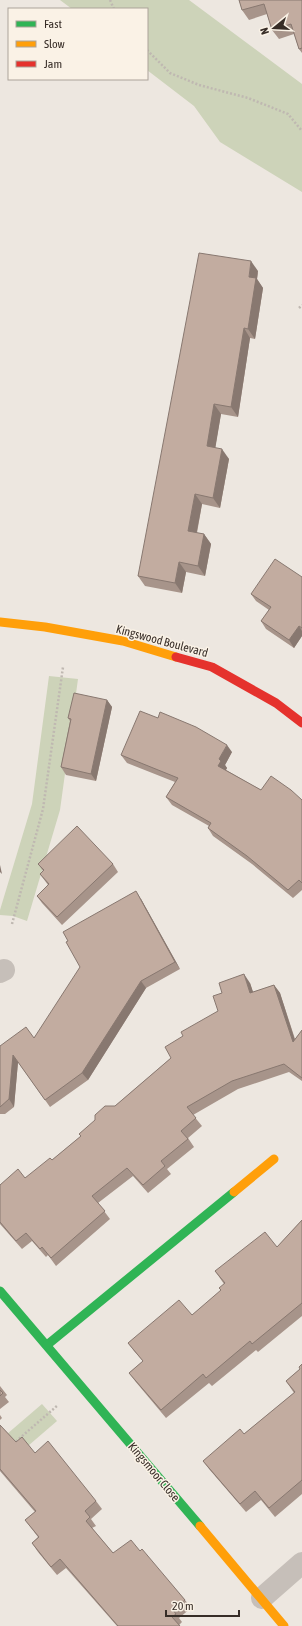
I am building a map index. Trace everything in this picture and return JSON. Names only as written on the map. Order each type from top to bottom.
[{"type":"street","name":"Kingswood Boulevard","points":[[0,622],[45,627],[123,641],[212,667],[276,704],[302,723]]},
{"type":"street","points":[[47,1345],[274,1159]]},
{"type":"street","name":"Kingsmoor Close","points":[[0,1291],[262,1598],[284,1626]]},
{"type":"street","points":[[262,1598],[302,1563]]},
{"type":"path","points":[[148,51],[170,73],[199,85],[248,98],[288,114],[302,131]]},
{"type":"path","points":[[12,924],[43,809],[63,667]]},
{"type":"path","points":[[12,1445],[58,1405]]},
{"type":"green space","points":[[60,0],[189,0],[302,84],[302,192],[220,142],[194,106],[148,71],[148,8],[71,8]]},
{"type":"green space","points":[[49,676],[78,679],[60,810],[27,921],[13,916],[0,915],[0,910],[32,804]]},
{"type":"green space","points":[[42,1404],[57,1421],[0,1470],[0,1440]]},
{"type":"building","points":[[239,0],[302,0],[302,48],[299,49],[291,24],[272,30],[264,4],[242,10]]},
{"type":"building","points":[[199,253],[251,261],[249,277],[256,278],[248,329],[244,328],[231,407],[214,404],[207,446],[222,449],[213,498],[195,494],[188,531],[204,534],[198,566],[179,562],[175,583],[138,576]]},
{"type":"building","points":[[275,559],[302,577],[302,628],[299,626],[289,640],[261,621],[271,607],[251,594]]},
{"type":"building","points":[[74,693],[107,700],[91,774],[61,767],[71,719],[68,718]]},
{"type":"building","points":[[140,711],[158,718],[160,712],[196,727],[227,745],[219,759],[221,761],[218,766],[261,790],[271,776],[302,800],[302,883],[299,880],[288,890],[247,856],[208,828],[211,823],[166,797],[178,778],[121,755]]},
{"type":"building","points":[[77,826],[113,864],[57,917],[37,896],[49,884],[40,874],[44,870],[38,864]]},
{"type":"building","points":[[136,891],[175,962],[141,981],[82,1073],[45,1100],[13,1055],[9,1099],[0,1107],[0,1046],[26,1027],[34,1038],[80,967],[66,942],[68,941],[63,932]]},
{"type":"building","points":[[244,974],[250,993],[274,985],[293,1042],[302,1030],[302,1078],[284,1064],[232,1081],[187,1107],[196,1118],[181,1131],[188,1139],[161,1161],[165,1166],[143,1185],[127,1168],[92,1196],[105,1211],[51,1258],[42,1247],[40,1249],[26,1233],[16,1241],[0,1222],[0,1185],[18,1169],[25,1178],[50,1158],[52,1160],[81,1136],[79,1134],[95,1120],[95,1115],[105,1106],[115,1106],[171,1058],[165,1047],[183,1036],[181,1032],[218,1011],[213,996],[222,993],[219,983]]},
{"type":"building","points":[[302,1220],[302,1303],[252,1344],[250,1341],[206,1378],[203,1374],[161,1410],[129,1373],[143,1361],[128,1343],[179,1300],[192,1315],[221,1290],[219,1288],[225,1283],[215,1271],[265,1232],[277,1247]]},
{"type":"building","points":[[302,1364],[302,1480],[269,1508],[255,1491],[240,1504],[203,1461],[240,1429],[244,1434],[295,1392],[286,1381],[300,1369],[299,1367]]},
{"type":"building","points":[[0,1425],[16,1442],[22,1437],[35,1453],[48,1441],[96,1501],[85,1511],[90,1517],[86,1521],[113,1553],[131,1540],[140,1551],[142,1549],[185,1600],[173,1610],[176,1614],[172,1617],[180,1626],[118,1626],[60,1559],[51,1567],[32,1543],[39,1537],[25,1520],[36,1511],[0,1469]]},
{"type":"traffic: fast","points":[[47,1345],[234,1192]]},
{"type":"traffic: fast","points":[[0,1291],[200,1526]]},
{"type":"traffic: slow","points":[[0,622],[45,627],[123,641],[176,657]]},
{"type":"traffic: slow","points":[[234,1192],[274,1159]]},
{"type":"traffic: slow","points":[[200,1526],[284,1626]]},
{"type":"traffic: jam","points":[[176,657],[212,667],[276,703],[302,723]]}]
